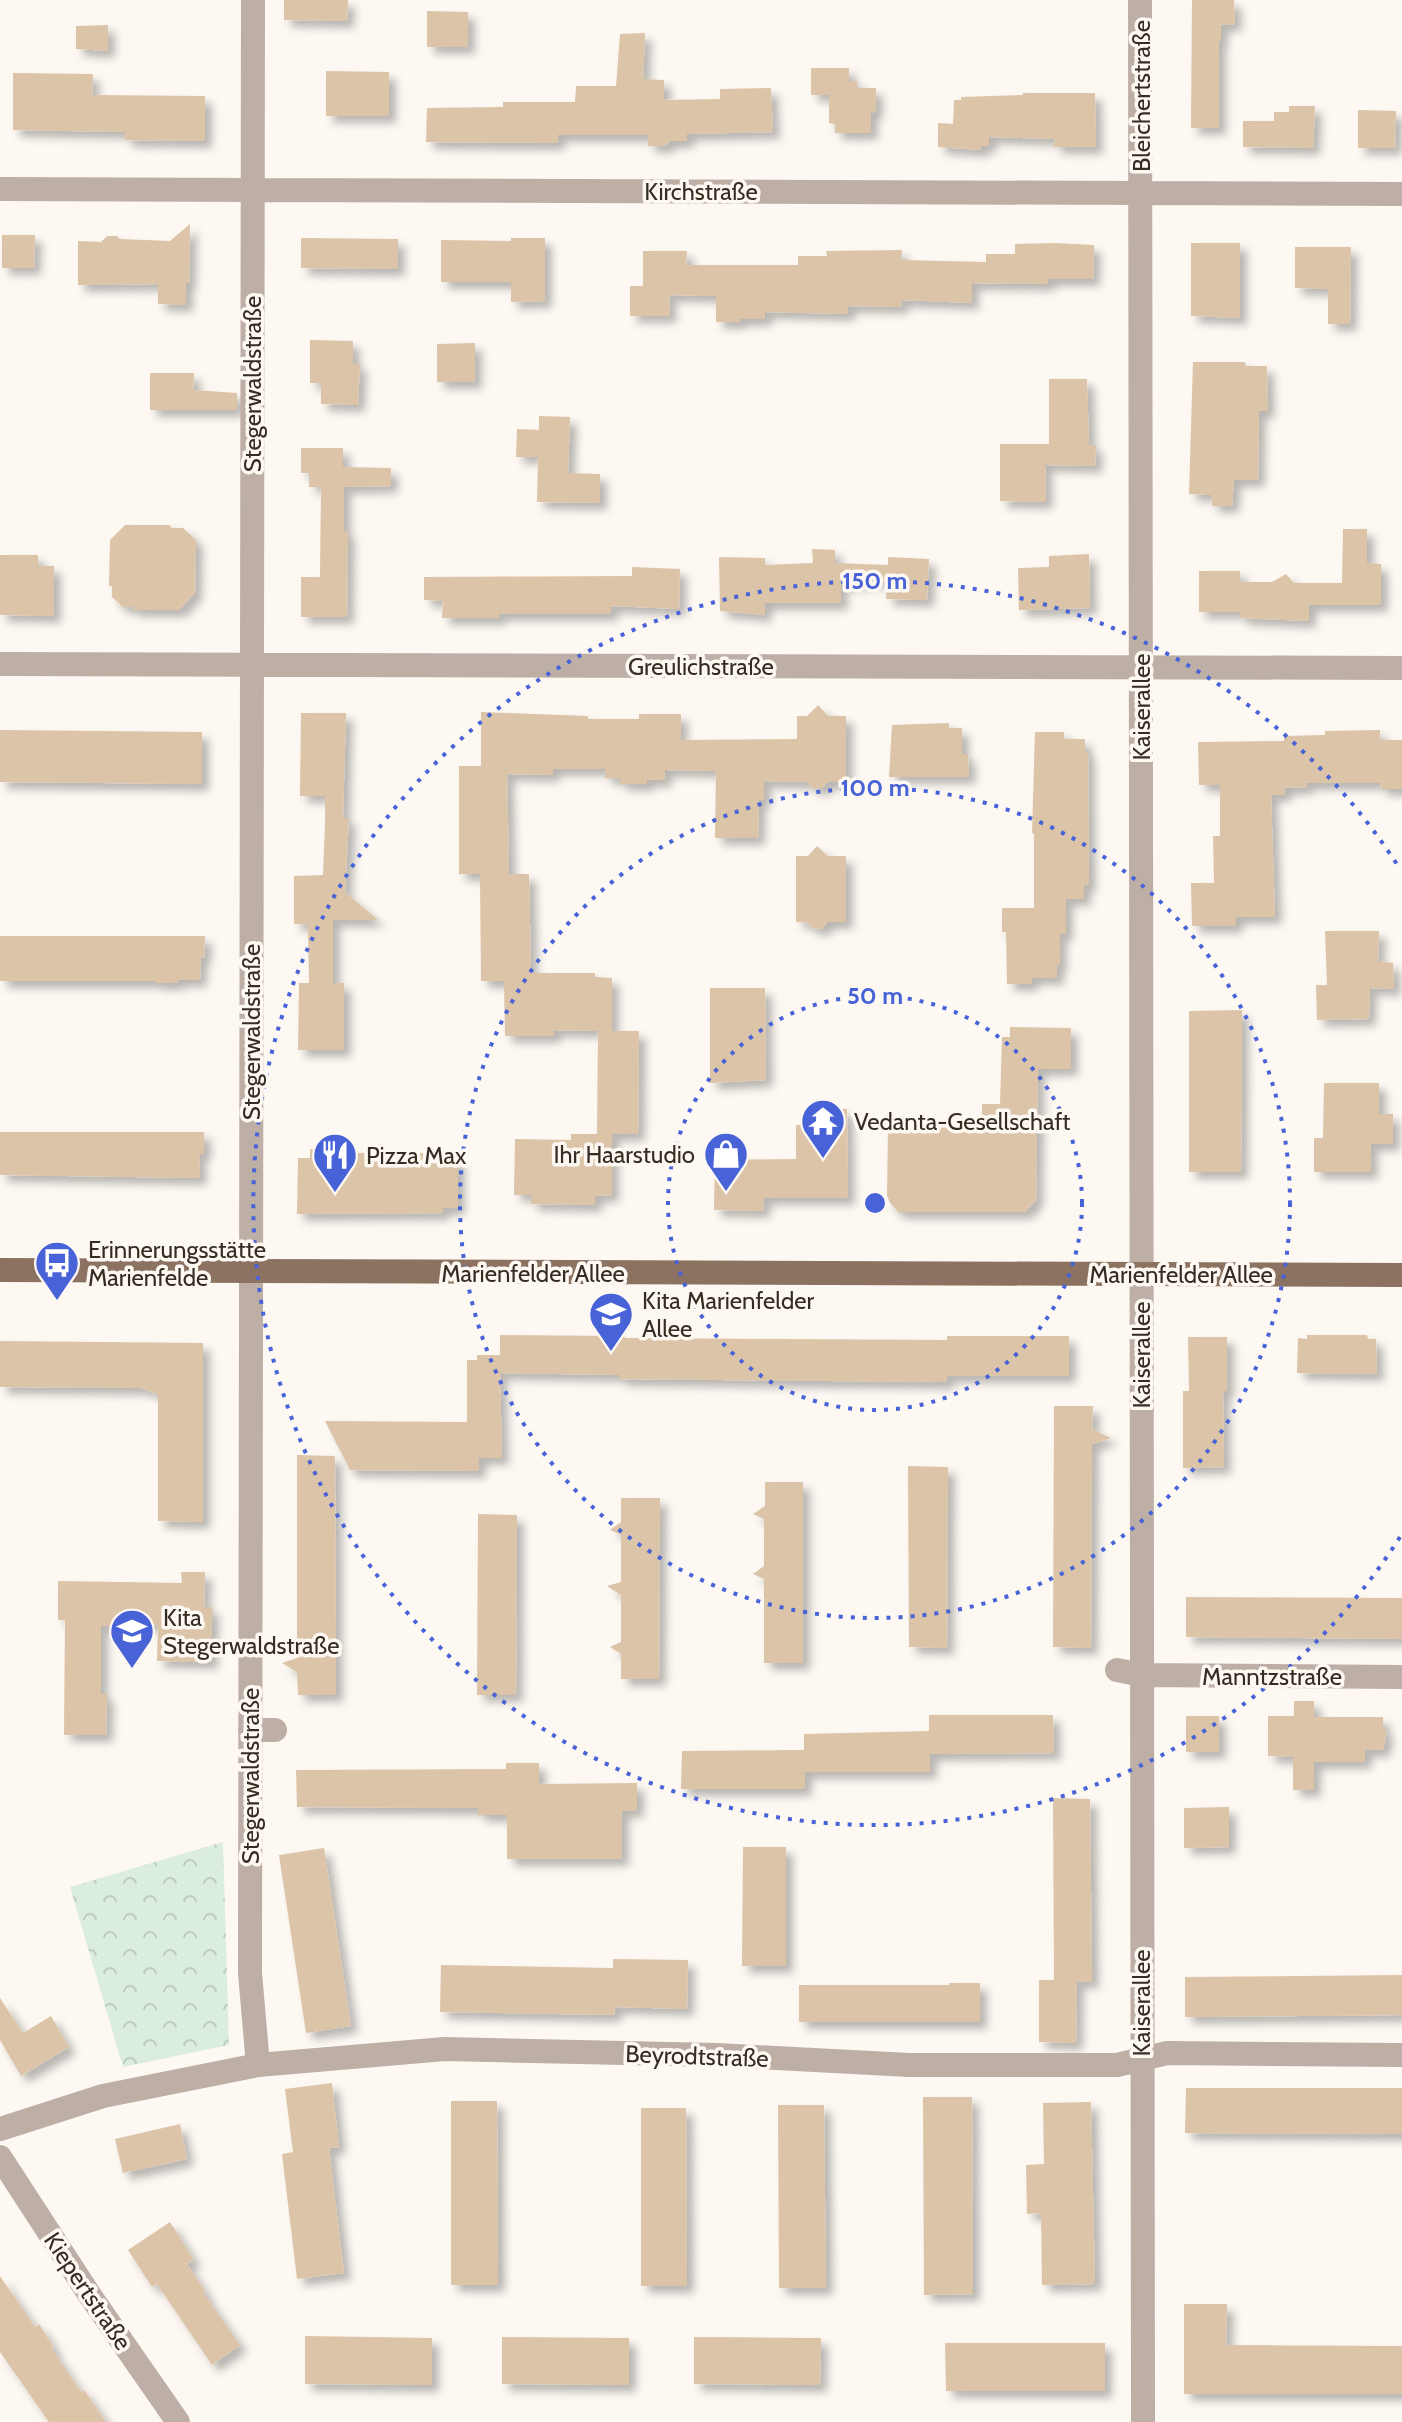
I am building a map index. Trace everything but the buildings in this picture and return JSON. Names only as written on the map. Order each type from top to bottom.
[{"type":"main road","name":"Marienfelder Allee","points":[[0,1270],[1402,1275]]},
{"type":"street","name":"Stegerwaldstraße","points":[[253,0],[250,1973],[258,2065]]},
{"type":"street","name":"Bleichertstraße","points":[[1140,0],[1141,192]]},
{"type":"street","name":"Kirchstraße","points":[[0,189],[1402,194]]},
{"type":"street","name":"Kaiserallee","points":[[1141,192],[1143,2422]]},
{"type":"street","name":"Greulichstraße","points":[[0,664],[1402,668]]},
{"type":"street","name":"Manntzstraße","points":[[1117,1670],[1142,1675],[1402,1677]]},
{"type":"street","points":[[250,1730],[275,1730]]},
{"type":"street","name":"Beyrodtstraße","points":[[0,2129],[103,2096],[258,2065],[445,2049],[717,2055],[909,2065],[1117,2065],[1167,2053],[1402,2055]]},
{"type":"street","name":"Kiepertstraße","points":[[0,2157],[89,2294],[178,2422]]},
{"type":"green space","points":[[223,1842],[229,2045],[123,2067],[70,1887]]},
{"type":"place","name":"Vedanta-Gesellschaft","points":[[823,1160]]},
{"type":"place","name":"Ihr Haarstudio","points":[[726,1193]]},
{"type":"place","name":"Pizza Max","points":[[335,1194]]},
{"type":"place","name":"Erinnerungsstätte Marienfelde","points":[[57,1302]]},
{"type":"place","name":"Kita Marienfelder Allee","points":[[611,1353]]},
{"type":"place","name":"Kita Stegerwaldstraße","points":[[132,1670]]}]
